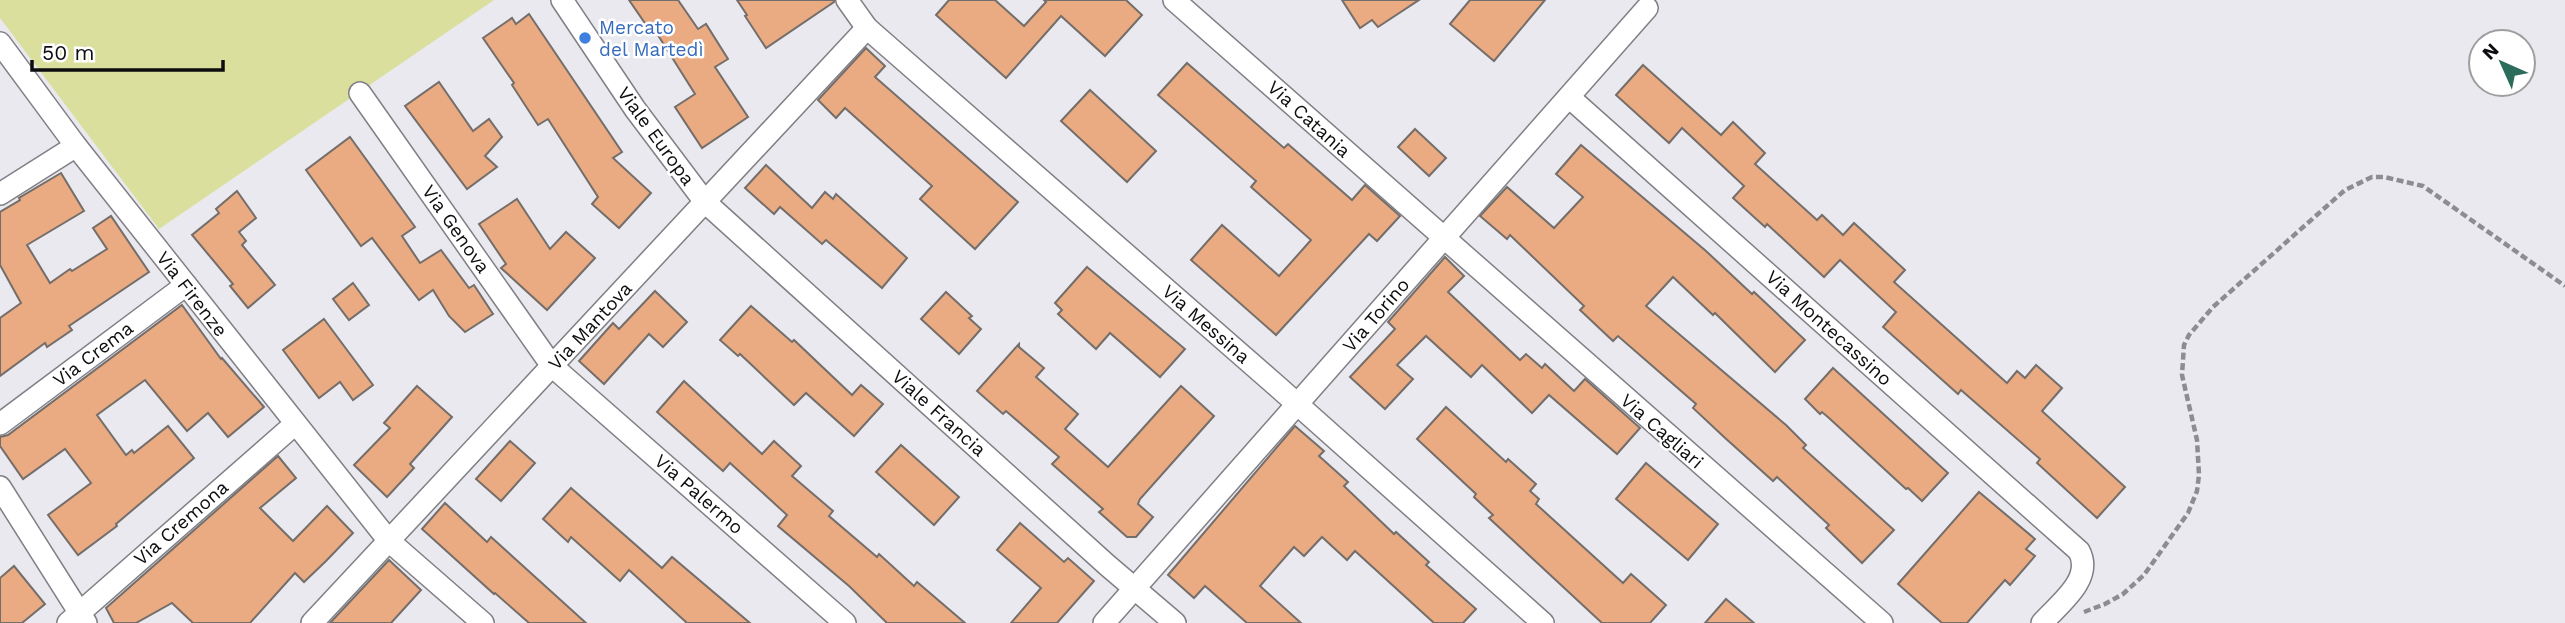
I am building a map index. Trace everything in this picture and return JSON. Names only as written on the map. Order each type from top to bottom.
[{"type":"street","name":"Viale Europa","points":[[562,0],[635,109],[705,202]]},
{"type":"street","points":[[847,0],[867,28]]},
{"type":"street","name":"Via Catania","points":[[1174,0],[1443,239]]},
{"type":"street","name":"Via Torino","points":[[1104,623],[1647,8]]},
{"type":"street","name":"Via Mantova","points":[[312,623],[867,28]]},
{"type":"street","name":"Via Messina","points":[[867,28],[1298,404],[1543,623]]},
{"type":"street","name":"Via Firenze","points":[[0,43],[76,146],[389,541],[484,623]]},
{"type":"street","name":"Via Genova","points":[[360,93],[552,366]]},
{"type":"street","name":"Via Montecassino","points":[[1569,97],[2074,546],[2084,564],[2079,580],[2058,605]]},
{"type":"street","points":[[0,194],[76,146]]},
{"type":"street","name":"Viale Francia","points":[[705,202],[1175,623]]},
{"type":"street","name":"Via Cagliari","points":[[1443,239],[1882,623]]},
{"type":"street","name":"Via Crema","points":[[0,424],[186,285]]},
{"type":"street","name":"Via Palermo","points":[[552,366],[845,623]]},
{"type":"street","name":"Via Cremona","points":[[78,620],[295,424]]},
{"type":"street","points":[[0,487],[78,620]]},
{"type":"street","points":[[2042,623],[2058,605]]},
{"type":"path","points":[[2058,605],[2083,612],[2123,594],[2144,575],[2188,513],[2197,491],[2199,475],[2197,440],[2182,375],[2184,345],[2213,307],[2345,190],[2372,177],[2423,186],[2565,286]]},
{"type":"green space","points":[[0,0],[494,0],[159,229],[0,18]]},
{"type":"building","points":[[629,0],[678,0],[698,29],[706,24],[728,59],[715,67],[748,117],[702,148],[675,107],[695,94],[656,32],[653,35]]},
{"type":"building","points":[[737,0],[834,0],[834,2],[766,48]]},
{"type":"building","points":[[949,0],[995,0],[1024,26],[1046,2],[1044,0],[1126,0],[1142,15],[1105,56],[1061,16],[1006,78],[936,15]]},
{"type":"building","points":[[1342,0],[1419,0],[1378,27],[1372,20],[1360,28]]},
{"type":"building","points":[[1470,0],[1545,0],[1494,61],[1450,24]]},
{"type":"building","points":[[529,14],[622,152],[613,158],[651,193],[619,228],[592,204],[598,197],[548,119],[538,125],[512,85],[514,83],[483,38],[512,18],[516,24]]},
{"type":"building","points":[[866,48],[885,66],[875,77],[1018,202],[975,249],[920,199],[932,186],[845,108],[836,118],[818,100]]},
{"type":"building","points":[[1187,63],[1284,148],[1288,144],[1352,200],[1365,185],[1400,216],[1377,241],[1369,234],[1276,335],[1191,260],[1222,225],[1279,276],[1311,240],[1251,187],[1256,181],[1158,95]]},
{"type":"building","points":[[1643,65],[1721,135],[1733,122],[1765,153],[1755,164],[1817,220],[1822,215],[1843,235],[1854,223],[1905,270],[1894,282],[2007,383],[2017,371],[2025,378],[2036,365],[2062,388],[2042,411],[2125,487],[2097,518],[2037,463],[2040,459],[1961,390],[1958,394],[1883,327],[1896,312],[1840,260],[1824,277],[1767,224],[1765,227],[1733,198],[1744,186],[1682,128],[1669,143],[1616,95]]},
{"type":"building","points":[[439,82],[473,131],[489,119],[502,137],[485,156],[497,167],[467,189],[405,106]]},
{"type":"building","points":[[1090,90],[1156,151],[1127,182],[1061,121]]},
{"type":"building","points":[[1415,129],[1446,158],[1429,176],[1398,147]]},
{"type":"building","points":[[350,137],[415,227],[402,236],[420,263],[441,250],[469,288],[474,285],[493,314],[465,332],[449,316],[433,290],[419,300],[372,238],[361,246],[306,170]]},
{"type":"building","points":[[1581,145],[1706,251],[1752,294],[1754,292],[1805,340],[1775,372],[1715,313],[1713,315],[1673,277],[1646,306],[1786,425],[1806,445],[1803,448],[1894,530],[1862,563],[1826,528],[1829,525],[1777,477],[1773,481],[1693,408],[1696,404],[1618,336],[1613,341],[1580,310],[1584,306],[1510,235],[1507,239],[1480,216],[1507,187],[1554,228],[1583,197],[1556,174]]},
{"type":"building","points":[[766,165],[812,208],[825,192],[833,199],[836,194],[907,258],[882,288],[826,240],[822,244],[780,207],[774,214],[745,188]]},
{"type":"building","points":[[61,173],[84,211],[27,245],[50,283],[107,249],[93,228],[111,216],[149,272],[69,326],[72,330],[47,347],[45,343],[0,376],[0,318],[21,303],[0,265],[0,212]]},
{"type":"building","points":[[237,191],[256,218],[239,232],[246,241],[242,245],[275,285],[248,308],[230,286],[233,284],[192,235],[219,213],[216,209]]},
{"type":"building","points":[[517,199],[550,249],[566,232],[595,258],[547,310],[501,268],[506,264],[479,224]]},
{"type":"building","points":[[1445,257],[1464,276],[1448,292],[1520,360],[1526,354],[1542,368],[1545,364],[1574,391],[1585,379],[1640,428],[1617,454],[1549,395],[1532,413],[1482,365],[1471,377],[1426,336],[1397,365],[1413,379],[1385,409],[1350,377],[1395,329],[1388,322]]},
{"type":"building","points":[[1087,267],[1185,349],[1160,377],[1110,333],[1096,349],[1058,314],[1062,310],[1055,303]]},
{"type":"building","points":[[353,283],[369,305],[349,320],[333,299]]},
{"type":"building","points":[[655,291],[687,322],[663,347],[649,334],[604,384],[579,361],[613,323],[619,329]]},
{"type":"building","points":[[946,292],[972,316],[969,318],[981,329],[959,354],[921,319]]},
{"type":"building","points":[[182,305],[221,359],[264,407],[228,437],[208,413],[187,431],[145,380],[97,415],[126,455],[132,450],[134,453],[168,426],[194,458],[116,524],[117,526],[78,555],[48,515],[91,483],[65,449],[23,479],[0,446],[0,437],[8,435]]},
{"type":"building","points":[[751,306],[792,342],[794,340],[852,395],[861,385],[883,404],[854,436],[806,393],[794,405],[740,354],[738,356],[720,340]]},
{"type":"building","points":[[324,319],[373,385],[353,400],[340,382],[319,398],[283,350]]},
{"type":"building","points":[[1019,344],[1019,347],[1044,368],[1036,377],[1078,414],[1065,429],[1108,467],[1181,386],[1214,416],[1140,499],[1138,504],[1153,517],[1136,537],[1127,537],[1099,512],[1103,509],[1052,464],[1059,457],[1006,411],[1003,414],[977,391]]},
{"type":"building","points":[[1833,368],[1948,473],[1922,501],[1805,399]]},
{"type":"building","points":[[684,381],[762,454],[774,441],[801,466],[792,476],[833,511],[829,516],[877,557],[879,554],[914,586],[917,582],[965,623],[887,623],[849,586],[778,526],[787,515],[730,463],[723,471],[657,412]]},
{"type":"building","points":[[417,386],[452,417],[410,464],[414,468],[387,497],[354,465],[390,428],[384,423]]},
{"type":"building","points":[[1446,407],[1506,462],[1508,459],[1536,484],[1530,491],[1539,499],[1536,504],[1623,583],[1631,574],[1666,605],[1650,623],[1602,623],[1489,518],[1493,515],[1474,497],[1476,494],[1417,439]]},
{"type":"building","points":[[1295,426],[1324,451],[1319,456],[1348,482],[1344,486],[1394,534],[1396,532],[1429,562],[1426,565],[1476,609],[1463,623],[1434,623],[1355,551],[1347,560],[1322,537],[1304,556],[1294,547],[1260,586],[1301,623],[1247,623],[1205,586],[1194,598],[1168,575]]},
{"type":"building","points":[[510,441],[535,463],[501,501],[476,479]]},
{"type":"building","points":[[901,445],[959,497],[934,525],[876,472]]},
{"type":"building","points":[[278,456],[296,478],[260,508],[293,541],[327,506],[353,533],[326,561],[304,582],[295,573],[250,623],[193,623],[172,603],[136,623],[114,623],[106,608]]},
{"type":"building","points":[[1646,463],[1718,524],[1688,560],[1616,499]]},
{"type":"building","points":[[571,488],[662,568],[672,557],[750,623],[687,623],[629,570],[620,581],[571,537],[568,542],[543,519]]},
{"type":"building","points":[[1979,492],[2035,539],[2026,549],[2035,556],[2010,585],[2005,580],[1967,623],[1942,623],[1898,584]]},
{"type":"building","points":[[445,503],[487,542],[491,537],[586,623],[529,623],[494,594],[422,529]]},
{"type":"building","points":[[1020,523],[1064,562],[1068,558],[1094,581],[1057,623],[1011,623],[1041,588],[997,550]]},
{"type":"building","points":[[389,560],[421,590],[391,623],[330,623]]},
{"type":"building","points":[[14,566],[45,604],[22,623],[0,623],[0,578]]},
{"type":"building","points":[[1726,599],[1754,623],[1705,623]]},
{"type":"place","name":"Mercato del Martedì","points":[[585,38]]}]
